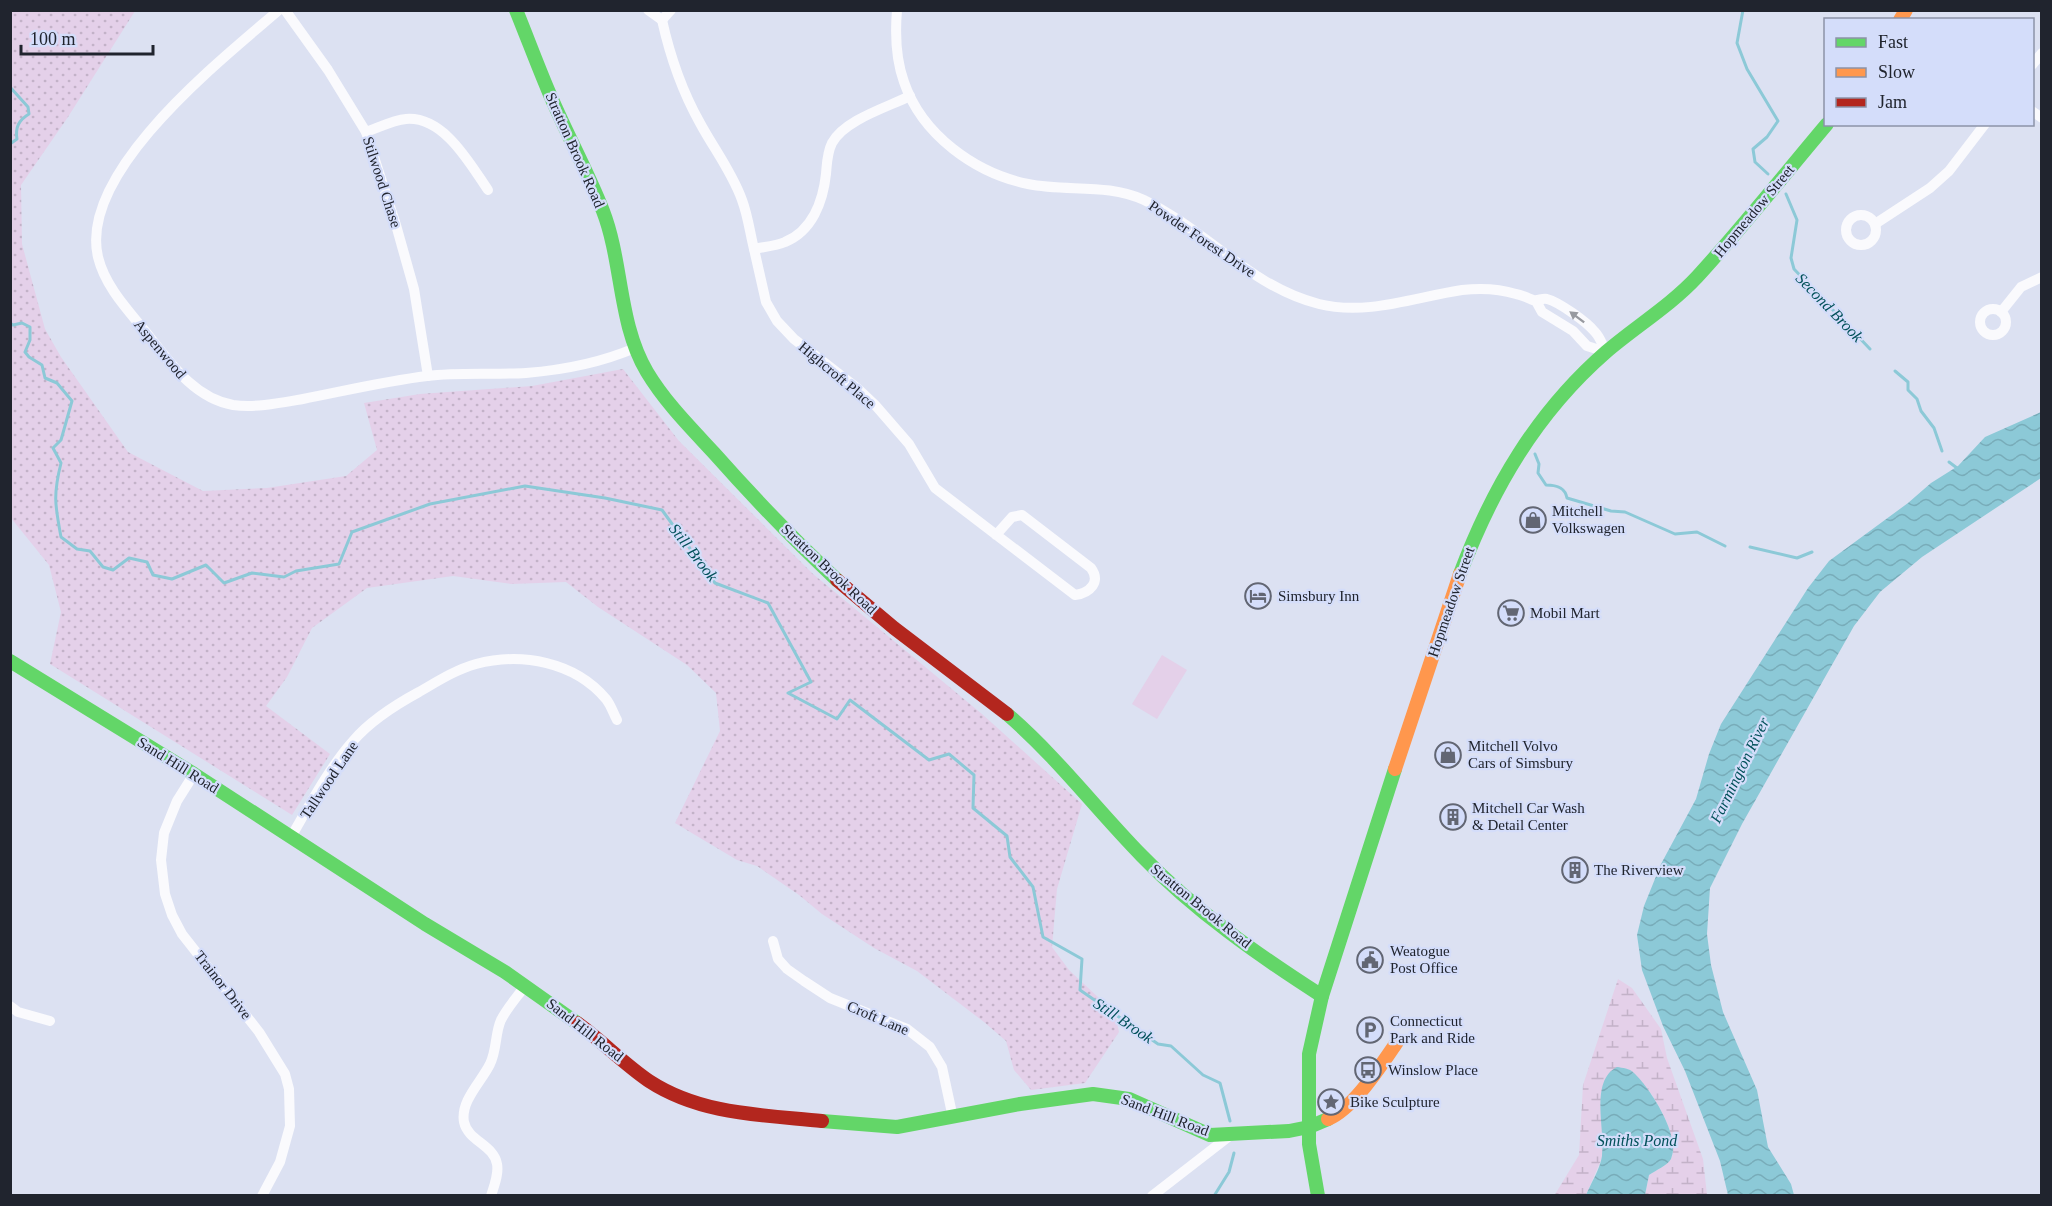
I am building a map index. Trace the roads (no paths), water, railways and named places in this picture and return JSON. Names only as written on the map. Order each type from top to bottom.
[{"type":"main road","name":"Stratton Brook Road","points":[[516,10],[548,90],[603,211],[613,243],[623,302],[635,348],[646,371],[663,397],[796,541],[853,594],[1028,731],[1159,873],[1239,938],[1322,996]]},
{"type":"main road","name":"Hopmeadow Street","points":[[1318,1196],[1312,1169],[1309,1127],[1309,1054],[1322,996],[1450,600],[1474,537],[1499,484],[1564,391],[1606,352],[1696,278],[1825,126]]},
{"type":"main road","name":"Sand Hill Road","points":[[12,665],[194,774],[525,986],[580,1025],[649,1081],[691,1102],[729,1112],[897,1128],[1020,1104],[1093,1094],[1129,1100],[1210,1135],[1290,1131],[1309,1127]]},
{"type":"main road","points":[[1309,1127],[1338,1115],[1348,1106],[1369,1082],[1397,1042]]},
{"type":"street","name":"Aspenwood","points":[[279,10],[192,86],[160,120],[106,194],[98,216],[95,236],[98,257],[106,281],[190,384],[210,398],[234,405],[268,405],[428,376],[527,373],[573,367],[635,348]]},
{"type":"street","name":"Stilwood Chase","points":[[285,10],[328,70],[366,132],[414,289],[428,376]]},
{"type":"street","points":[[648,10],[656,18],[662,20],[671,10]]},
{"type":"street","name":"Powder Forest Drive","points":[[897,10],[897,52],[903,82],[910,96],[941,140],[977,166],[1029,184],[1103,189],[1123,192],[1142,199],[1164,211],[1274,288],[1320,304],[1363,308],[1464,290],[1515,293],[1536,301],[1542,312],[1573,331],[1587,346],[1606,352]]},
{"type":"street","name":"Highcroft Place","points":[[662,20],[670,53],[683,88],[700,124],[721,156],[742,199],[766,302],[777,321],[794,339],[857,388],[876,406],[909,444],[935,488],[996,535],[1075,595],[1084,594],[1095,582],[1096,574],[1090,568],[1022,515],[1012,517],[996,535]]},
{"type":"street","points":[[753,249],[786,242],[809,224],[820,205],[826,175],[826,160],[832,142],[842,130],[910,96]]},
{"type":"street","points":[[366,132],[405,118],[418,119],[432,125],[452,138],[488,190]]},
{"type":"street","points":[[1875,224],[1930,188],[1949,171],[1983,126]]},
{"type":"street","points":[[2001,312],[2021,287],[2042,277]]},
{"type":"street","name":"Tallwood Lane","points":[[291,837],[353,741],[391,708],[450,673],[476,664],[502,659],[543,662],[577,674],[594,686],[608,701],[617,720]]},
{"type":"street","name":"Trainor Drive","points":[[194,774],[177,801],[164,832],[161,860],[165,894],[182,934],[259,1032],[285,1074],[289,1089],[290,1125],[280,1162],[262,1196]]},
{"type":"street","name":"Croft Lane","points":[[773,941],[778,960],[813,987],[831,998],[907,1029],[930,1047],[942,1067],[953,1118]]},
{"type":"street","points":[[491,1196],[497,1162],[488,1149],[471,1135],[464,1123],[464,1113],[468,1100],[495,1053],[500,1022],[525,986]]},
{"type":"street","points":[[10,1006],[18,1012],[50,1021]]},
{"type":"street","points":[[1152,1196],[1232,1134]]},
{"type":"water","name":"Farmington River","points":[[2041,412],[2041,478],[1922,557],[1880,592],[1854,626],[1742,824],[1710,888],[1707,934],[1711,965],[1723,1012],[1757,1090],[1768,1147],[1791,1184],[1794,1195],[1728,1195],[1720,1161],[1642,970],[1637,935],[1644,906],[1661,864],[1696,799],[1709,754],[1721,724],[1808,588],[1829,561],[1908,503],[1931,483],[1958,466],[1985,437]]},
{"type":"water","name":"Smiths Pond","points":[[1617,1067],[1634,1073],[1656,1101],[1672,1138],[1671,1159],[1649,1175],[1645,1195],[1586,1195],[1602,1156],[1600,1107],[1603,1083],[1608,1074]]},
{"type":"waterway","name":"Second Brook","points":[[1743,10],[1737,43],[1747,69],[1778,121],[1767,137],[1753,149],[1755,162],[1768,174]]},
{"type":"waterway","name":"Still Brook","points":[[10,87],[28,107],[29,114],[20,121],[17,127],[17,139],[10,144]]},
{"type":"waterway","name":"Second Brook","points":[[1786,194],[1797,220],[1791,258],[1794,269],[1870,349]]},
{"type":"waterway","name":"Still Brook","points":[[10,323],[13,325],[22,323],[30,327],[30,340],[25,352],[42,365],[45,378],[57,383],[72,401],[61,440],[53,448],[61,463],[56,500],[61,537],[77,549],[90,551],[103,567],[113,570],[129,558],[147,562],[153,575],[172,579],[206,565],[224,583],[252,573],[284,577],[296,571],[339,564],[352,532],[430,504],[525,486],[605,498],[662,510],[715,583],[768,603],[811,682],[788,693],[837,719],[850,700],[929,760],[949,754],[974,775],[973,808],[1007,836],[1010,857],[1033,887],[1043,937],[1082,959],[1080,990],[1158,1044],[1171,1046],[1203,1075],[1220,1083],[1230,1121]]},
{"type":"waterway","name":"Second Brook","points":[[1895,371],[1908,382],[1908,390],[1917,399],[1921,411],[1934,428],[1942,451]]},
{"type":"waterway","points":[[1535,454],[1539,464],[1538,473],[1546,485],[1560,487],[1567,498],[1611,511],[1625,512],[1675,534],[1697,532],[1725,546]]},
{"type":"waterway","name":"Second Brook","points":[[1949,462],[1957,468]]},
{"type":"waterway","points":[[1750,547],[1797,558],[1812,552]]},
{"type":"waterway","name":"Still Brook","points":[[1214,1196],[1229,1172],[1234,1153]]},
{"type":"place","name":"Mitchell Volkswagen","points":[[1533,520]]},
{"type":"place","name":"Simsbury Inn","points":[[1258,596]]},
{"type":"place","name":"Mobil Mart","points":[[1511,613]]},
{"type":"place","name":"Mitchell Volvo Cars of Simsbury","points":[[1448,755]]},
{"type":"place","name":"Mitchell Car Wash & Detail Center","points":[[1453,817]]},
{"type":"place","name":"The Riverview","points":[[1575,870]]},
{"type":"place","name":"Weatogue Post Office","points":[[1370,960]]},
{"type":"place","name":"Connecticut Park and Ride","points":[[1370,1030]]},
{"type":"place","name":"Winslow Place","points":[[1368,1070]]},
{"type":"place","name":"Bike Sculpture","points":[[1331,1102]]}]
